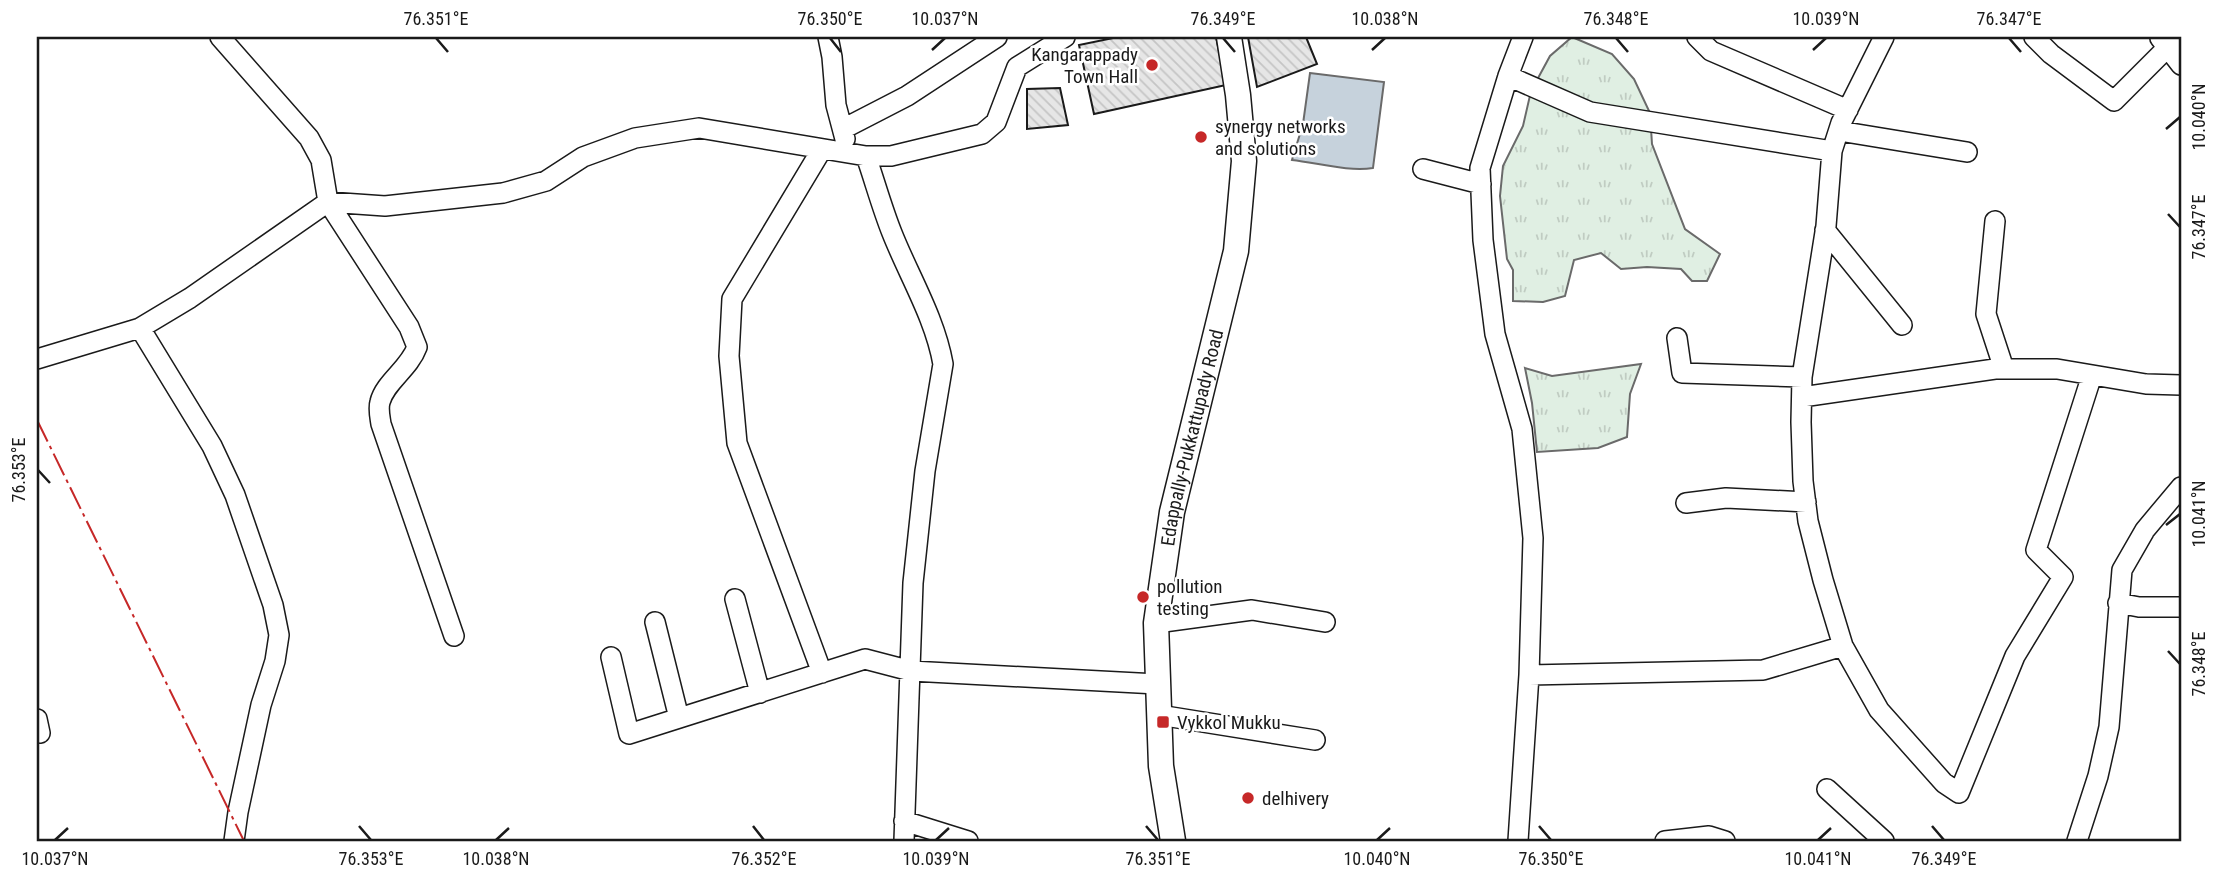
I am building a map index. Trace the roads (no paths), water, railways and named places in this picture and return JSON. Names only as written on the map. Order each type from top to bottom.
[{"type":"main road","name":"Edappally-Pukkattupady Road","points":[[1173,841],[1161,766],[1156,623],[1172,512],[1236,251],[1244,161],[1229,37]]},
{"type":"street","points":[[220,37],[309,138],[321,160],[328,202],[409,327],[417,347],[413,359],[383,393],[379,405],[381,424],[454,636]]},
{"type":"street","points":[[828,37],[836,105],[842,129],[858,155],[932,324],[943,364],[925,471],[914,571],[904,841]]},
{"type":"street","points":[[842,129],[907,96],[997,37]]},
{"type":"street","points":[[37,359],[140,328],[200,291],[328,202],[385,205],[503,193],[546,181],[583,157],[635,138],[699,128],[858,155],[891,156],[982,134],[996,122],[1017,68],[1065,37]]},
{"type":"street","points":[[1518,841],[1529,675],[1533,538],[1522,429],[1495,334],[1483,240],[1480,168],[1523,37]]},
{"type":"street","points":[[1697,37],[1711,51],[1848,110]]},
{"type":"street","points":[[1884,37],[1848,110],[1832,151],[1825,230],[1802,387],[1801,448],[1806,502],[1823,580],[1843,646],[1879,710],[1944,783],[1959,793],[2015,656],[2063,577],[2036,550],[2092,374]]},
{"type":"street","points":[[2034,37],[2051,54],[2114,101],[2169,40],[2181,65]]},
{"type":"street","points":[[1508,76],[1590,112],[1832,151]]},
{"type":"street","points":[[1839,131],[1966,152]]},
{"type":"street","points":[[822,149],[732,299],[729,356],[737,443],[822,673]]},
{"type":"street","points":[[1423,169],[1481,184]]},
{"type":"street","points":[[1995,221],[1986,314],[2004,369]]},
{"type":"street","points":[[1825,230],[1902,325]]},
{"type":"street","points":[[140,328],[212,446],[235,495],[272,605],[279,635],[275,661],[261,705],[234,841]]},
{"type":"street","points":[[1677,338],[1682,373],[1802,387],[2004,369],[2056,369],[2146,384],[2181,385]]},
{"type":"street","points":[[2077,841],[2098,776],[2109,727],[2122,570],[2145,530],[2180,494]]},
{"type":"street","points":[[1686,503],[1726,498],[1806,502]]},
{"type":"street","points":[[735,599],[760,693]]},
{"type":"street","points":[[2118,603],[2139,607],[2181,607]]},
{"type":"street","points":[[1156,623],[1252,610],[1325,622]]},
{"type":"street","points":[[655,622],[679,718]]},
{"type":"street","points":[[1529,675],[1763,670],[1843,646]]},
{"type":"street","points":[[611,657],[629,734],[865,659],[911,671],[1157,684]]},
{"type":"street","points":[[1158,715],[1315,740]]},
{"type":"street","points":[[1827,789],[1884,841]]},
{"type":"street","points":[[904,821],[968,841]]},
{"type":"street","points":[[1665,841],[1709,836],[1725,841]]},
{"type":"place","name":"Kangarappady Town Hall","points":[[1152,65]]},
{"type":"place","name":"synergy networks and solutions","points":[[1201,137]]},
{"type":"place","name":"pollution testing","points":[[1143,597]]},
{"type":"place","name":"Vykkol Mukku","points":[[1163,722]]},
{"type":"place","name":"delhivery","points":[[1248,798]]}]
